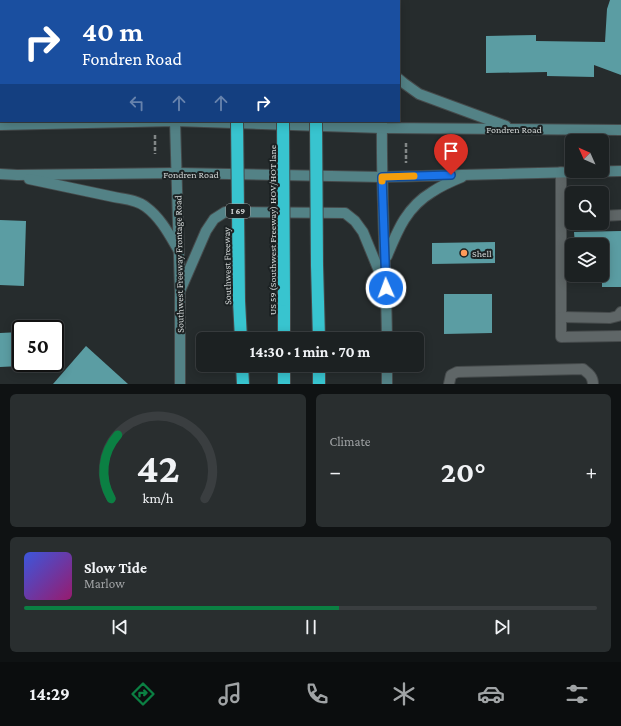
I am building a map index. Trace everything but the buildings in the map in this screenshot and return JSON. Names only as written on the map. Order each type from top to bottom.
[{"type":"highway","name":"Southwest Freeway","points":[[238,122],[239,301],[241,332]]},
{"type":"highway","name":"US 59 (Southwest Freeway) HOV/HOT lane","points":[[283,122],[284,332]]},
{"type":"highway","points":[[316,122],[319,332]]},
{"type":"highway","points":[[242,372],[243,384]]},
{"type":"highway","points":[[284,372],[284,384]]},
{"type":"main road","points":[[400,80],[419,94],[514,129]]},
{"type":"main road","name":"Fondren Road","points":[[0,126],[84,122]]},
{"type":"main road","name":"Southwest Freeway Frontage Road","points":[[175,122],[180,291],[180,384]]},
{"type":"main road","name":"Fondren Road","points":[[227,122],[621,130]]},
{"type":"main road","points":[[382,125],[382,177],[387,332]]},
{"type":"main road","name":"Fondren Road","points":[[3,174],[177,173],[382,177],[621,171]]},
{"type":"main road","points":[[3,174],[137,202],[146,206],[158,218],[167,230],[179,252]]},
{"type":"main road","points":[[385,259],[397,230],[420,200],[433,191],[466,175]]},
{"type":"main road","points":[[180,291],[206,230],[214,219],[225,212],[345,213],[356,221],[364,232],[386,288]]},
{"type":"main road","points":[[387,372],[387,384]]},
{"type":"lane","points":[[561,172],[561,337],[621,336]]},
{"type":"lane","points":[[609,216],[621,215]]},
{"type":"lane","points":[[561,317],[610,318],[618,316],[621,312]]},
{"type":"lane","points":[[449,384],[451,375],[457,372],[583,369],[590,374],[593,384]]},
{"type":"path","points":[[155,135],[155,154]]},
{"type":"path","points":[[406,143],[406,163]]},
{"type":"slow traffic","points":[[382,181],[382,177],[414,176]]},
{"type":"place","name":"Shell","points":[[464,253]]},
{"type":"route","points":[[386,288],[382,177],[451,175]]}]
